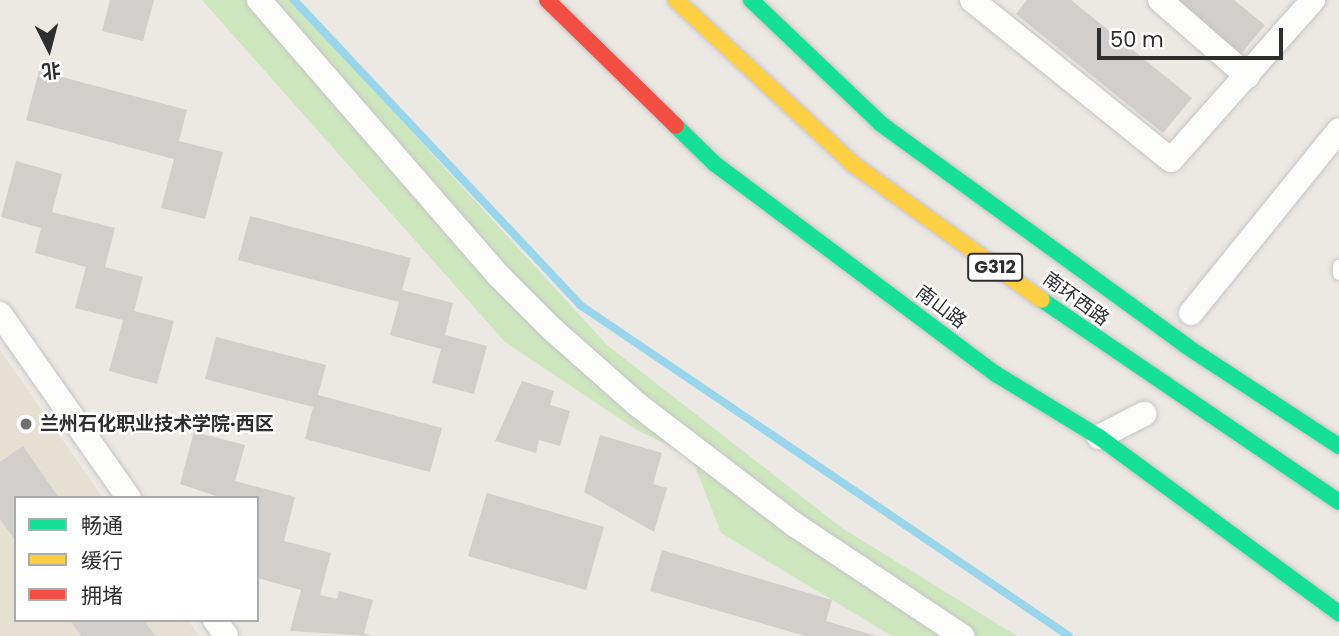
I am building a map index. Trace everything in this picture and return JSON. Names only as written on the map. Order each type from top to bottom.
[{"type":"main road","name":"南山路","points":[[547,0],[715,164],[996,374],[1099,437],[1339,613]]},
{"type":"main road","name":"南环西路","points":[[676,0],[853,165],[1166,389],[1339,502]]},
{"type":"main road","name":"南环西路","points":[[751,0],[881,124],[1186,346],[1339,446]]},
{"type":"street","points":[[260,0],[498,275],[552,329],[638,405],[795,525],[962,636]]},
{"type":"street","points":[[1160,0],[1247,76]]},
{"type":"street","points":[[987,5],[1171,160],[1313,0]]},
{"type":"street","points":[[1191,313],[1339,130]]},
{"type":"street","points":[[0,314],[128,496]]},
{"type":"street","points":[[1099,437],[1144,414]]},
{"type":"lane","points":[[1339,266],[1339,274]]},
{"type":"shaded area","name":"兰州石化职业技术学院·西区","points":[[0,350],[102,496],[14,496],[14,622],[189,622],[199,636],[0,636]]},
{"type":"green space","points":[[202,0],[291,0],[607,345],[842,528],[1017,636],[892,636],[721,533],[691,456],[635,429],[505,342]]},
{"type":"building","points":[[110,0],[154,0],[143,41],[102,31]]},
{"type":"building","points":[[1027,0],[1071,0],[1192,98],[1163,133],[1016,14]]},
{"type":"building","points":[[1173,0],[1234,0],[1265,25],[1241,54]]},
{"type":"building","points":[[39,71],[187,110],[179,141],[223,152],[205,219],[161,208],[174,159],[26,120]]},
{"type":"building","points":[[16,161],[62,174],[52,212],[115,228],[105,267],[143,277],[134,311],[174,321],[157,384],[109,371],[123,320],[75,308],[86,267],[35,253],[41,228],[1,217]]},
{"type":"building","points":[[250,216],[411,258],[402,290],[453,303],[445,335],[487,346],[474,394],[432,383],[441,349],[390,335],[399,302],[238,260]]},
{"type":"building","points":[[216,337],[326,365],[318,395],[442,428],[430,472],[305,439],[313,407],[205,379]]},
{"type":"building","points":[[522,381],[554,391],[550,405],[570,411],[560,446],[539,440],[536,453],[495,441]]},
{"type":"building","points":[[194,432],[245,445],[235,481],[295,497],[284,541],[331,553],[320,595],[337,599],[339,591],[373,600],[364,633],[371,636],[290,631],[301,590],[259,579],[259,496],[216,496],[180,484]]},
{"type":"building","points":[[600,435],[662,453],[653,484],[667,488],[654,532],[584,492]]},
{"type":"building","points":[[23,446],[58,496],[14,496],[14,538],[0,519],[0,462]]},
{"type":"building","points":[[487,493],[604,527],[586,590],[468,556]]},
{"type":"building","points":[[662,550],[832,600],[826,621],[876,636],[805,636],[650,591]]},
{"type":"building","points":[[71,622],[145,622],[155,636],[81,636]]},
{"type":"waterway","points":[[294,0],[580,305],[1069,636]]},
{"type":"traffic: fast","points":[[751,0],[881,124],[1186,346],[1339,446]]},
{"type":"traffic: fast","points":[[676,126],[715,164],[996,374],[1099,437],[1339,613]]},
{"type":"traffic: fast","points":[[1042,300],[1339,502]]},
{"type":"traffic: slow","points":[[676,0],[854,165],[1042,300]]},
{"type":"traffic: jam","points":[[547,0],[676,126]]},
{"type":"place","name":"兰州石化职业技术学院·西区","points":[[26,424]]}]
